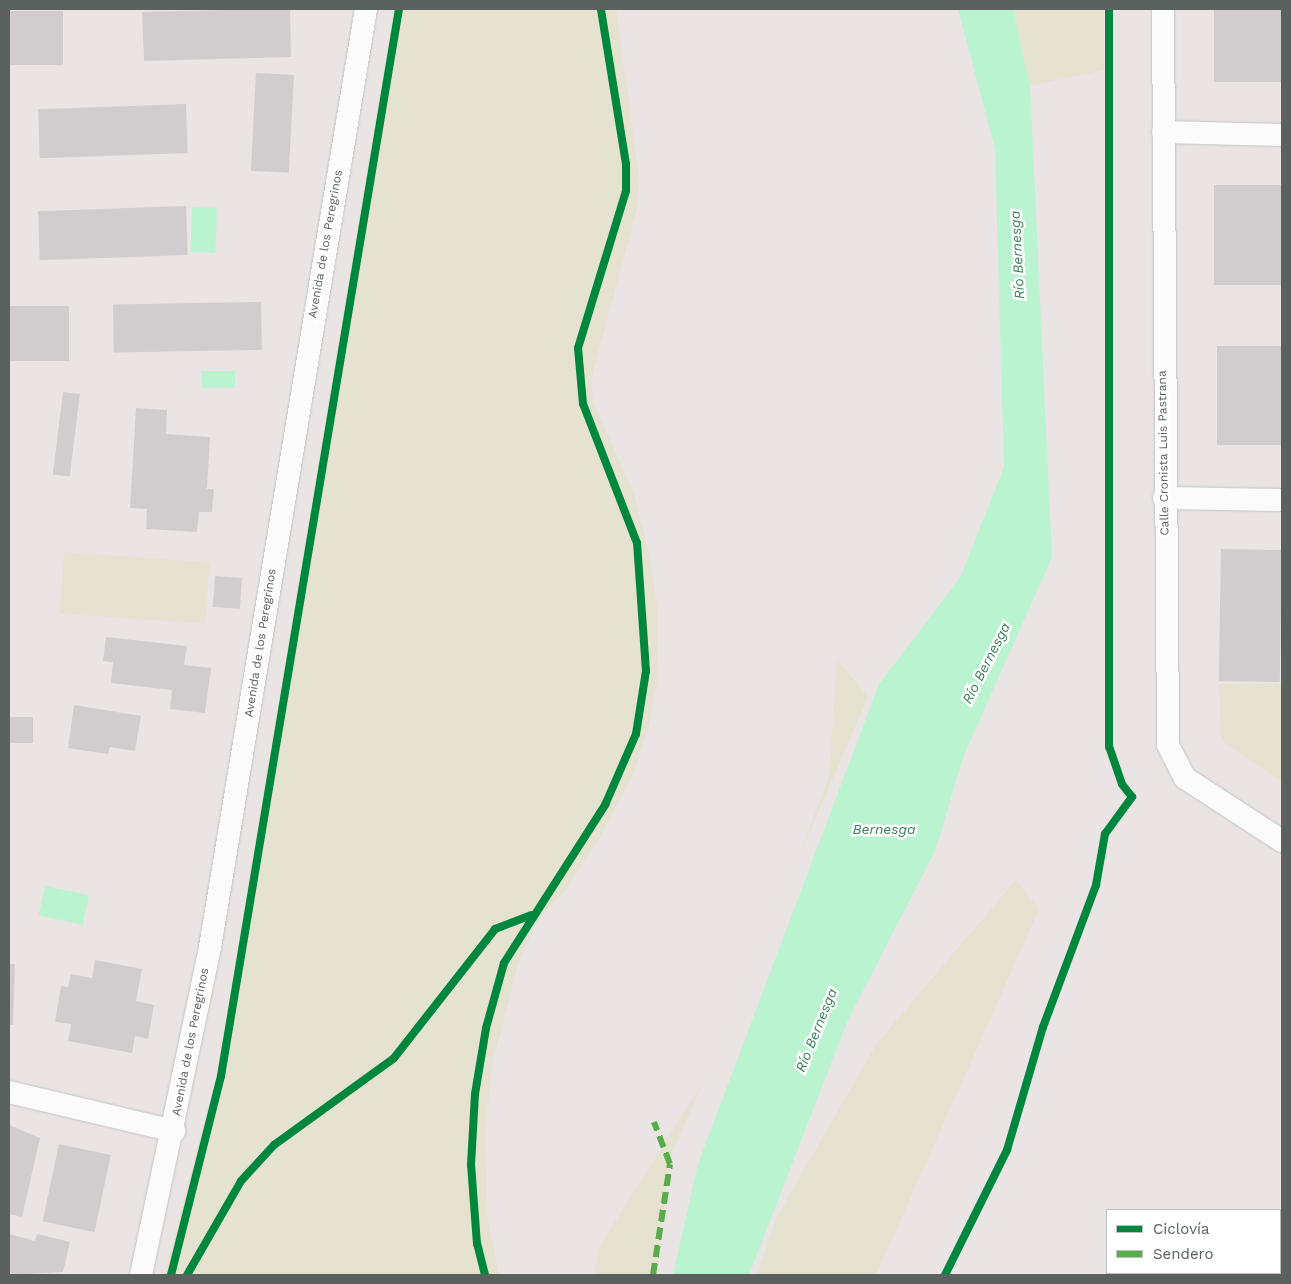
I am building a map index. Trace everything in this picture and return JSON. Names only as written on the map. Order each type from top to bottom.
[{"type":"street","name":"Avenida de los Peregrinos","points":[[141,1275],[174,1131],[210,948],[366,9]]},
{"type":"street","name":"Calle Cronista Luis Pastrana","points":[[1163,9],[1164,498],[1168,745],[1185,778],[1282,841]]},
{"type":"street","points":[[1164,132],[1282,135]]},
{"type":"street","points":[[1164,498],[1282,500]]},
{"type":"street","points":[[9,1092],[174,1131]]},
{"type":"shaded area","points":[[394,9],[616,9],[639,175],[637,209],[591,380],[593,402],[634,494],[648,548],[658,611],[657,684],[649,725],[635,770],[599,839],[567,888],[534,926],[518,965],[493,1062],[485,1130],[487,1216],[499,1275],[164,1275],[216,1077]]},
{"type":"shaded area","points":[[1013,9],[1104,9],[1104,70],[1030,86]]},
{"type":"shaded area","points":[[64,552],[210,562],[205,624],[60,614]]},
{"type":"shaded area","points":[[837,659],[868,697],[801,852],[829,776]]},
{"type":"shaded area","points":[[1219,684],[1282,684],[1282,782],[1225,743],[1220,734]]},
{"type":"shaded area","points":[[1016,880],[1039,909],[876,1275],[757,1275],[776,1218],[877,1043]]},
{"type":"shaded area","points":[[702,1084],[670,1158],[657,1275],[594,1275],[599,1247]]},
{"type":"water","name":"Bernesga","points":[[958,9],[1013,9],[1030,86],[1052,557],[964,755],[935,851],[847,1022],[749,1275],[673,1275],[698,1164],[879,684],[960,578],[1004,467],[995,149]]},
{"type":"water","points":[[192,207],[217,208],[215,253],[190,252]]},
{"type":"water","points":[[202,371],[235,371],[235,388],[202,388]]},
{"type":"water","points":[[45,886],[89,895],[83,925],[39,915]]},
{"type":"building","points":[[290,9],[291,57],[144,61],[142,12]]},
{"type":"building","points":[[1214,9],[1282,9],[1282,82],[1214,82]]},
{"type":"building","points":[[9,11],[63,11],[63,65],[9,65]]},
{"type":"building","points":[[256,73],[294,75],[289,173],[251,171]]},
{"type":"building","points":[[186,104],[188,153],[40,158],[38,109]]},
{"type":"building","points":[[1214,185],[1282,185],[1282,285],[1214,285]]},
{"type":"building","points":[[186,206],[188,255],[40,260],[38,211]]},
{"type":"building","points":[[261,302],[262,350],[114,353],[113,305]]},
{"type":"building","points":[[9,306],[69,306],[69,361],[9,361]]},
{"type":"building","points":[[1217,346],[1282,346],[1282,445],[1217,445]]},
{"type":"building","points":[[63,392],[80,394],[70,476],[53,474]]},
{"type":"building","points":[[136,408],[167,410],[166,434],[210,437],[207,489],[214,489],[212,512],[199,512],[197,532],[146,529],[147,509],[130,508]]},
{"type":"building","points":[[1221,549],[1282,550],[1280,682],[1219,681]]},
{"type":"building","points":[[215,576],[242,578],[240,609],[213,607]]},
{"type":"building","points":[[106,637],[187,646],[184,665],[211,668],[205,713],[170,709],[172,690],[111,683],[113,662],[103,661]]},
{"type":"building","points":[[74,705],[141,716],[135,751],[110,747],[108,754],[68,748]]},
{"type":"building","points":[[9,717],[33,717],[33,743],[9,743]]},
{"type":"building","points":[[95,960],[142,969],[136,1001],[154,1005],[148,1039],[135,1036],[132,1053],[68,1041],[71,1024],[55,1022],[61,986],[68,987],[71,974],[92,978]]},
{"type":"building","points":[[9,964],[15,964],[13,1025],[9,1025]]},
{"type":"building","points":[[9,1125],[40,1138],[22,1217],[9,1214]]},
{"type":"building","points":[[59,1144],[111,1155],[94,1232],[43,1221]]},
{"type":"building","points":[[9,1234],[35,1241],[37,1234],[70,1242],[63,1272],[9,1275]]},
{"type":"marked path","points":[[653,1275],[670,1164],[654,1122]]},
{"type":"cycle path","points":[[171,1275],[221,1076],[399,9]]},
{"type":"cycle path","points":[[485,1275],[477,1244],[471,1165],[475,1094],[486,1028],[504,963],[605,805],[636,734],[646,671],[637,543],[583,404],[578,348],[626,191],[626,164],[601,9]]},
{"type":"cycle path","points":[[945,1275],[1007,1150],[1043,1027],[1096,885],[1105,834],[1132,797],[1122,784],[1109,747],[1109,9]]},
{"type":"cycle path","points":[[187,1275],[241,1181],[274,1145],[394,1058],[495,929],[531,915]]},
{"type":"water label","name":"Río Bernesga","points":[[1017,255]]},
{"type":"water label","name":"Río Bernesga","points":[[986,663]]},
{"type":"water label","name":"Río Bernesga","points":[[816,1030]]}]
